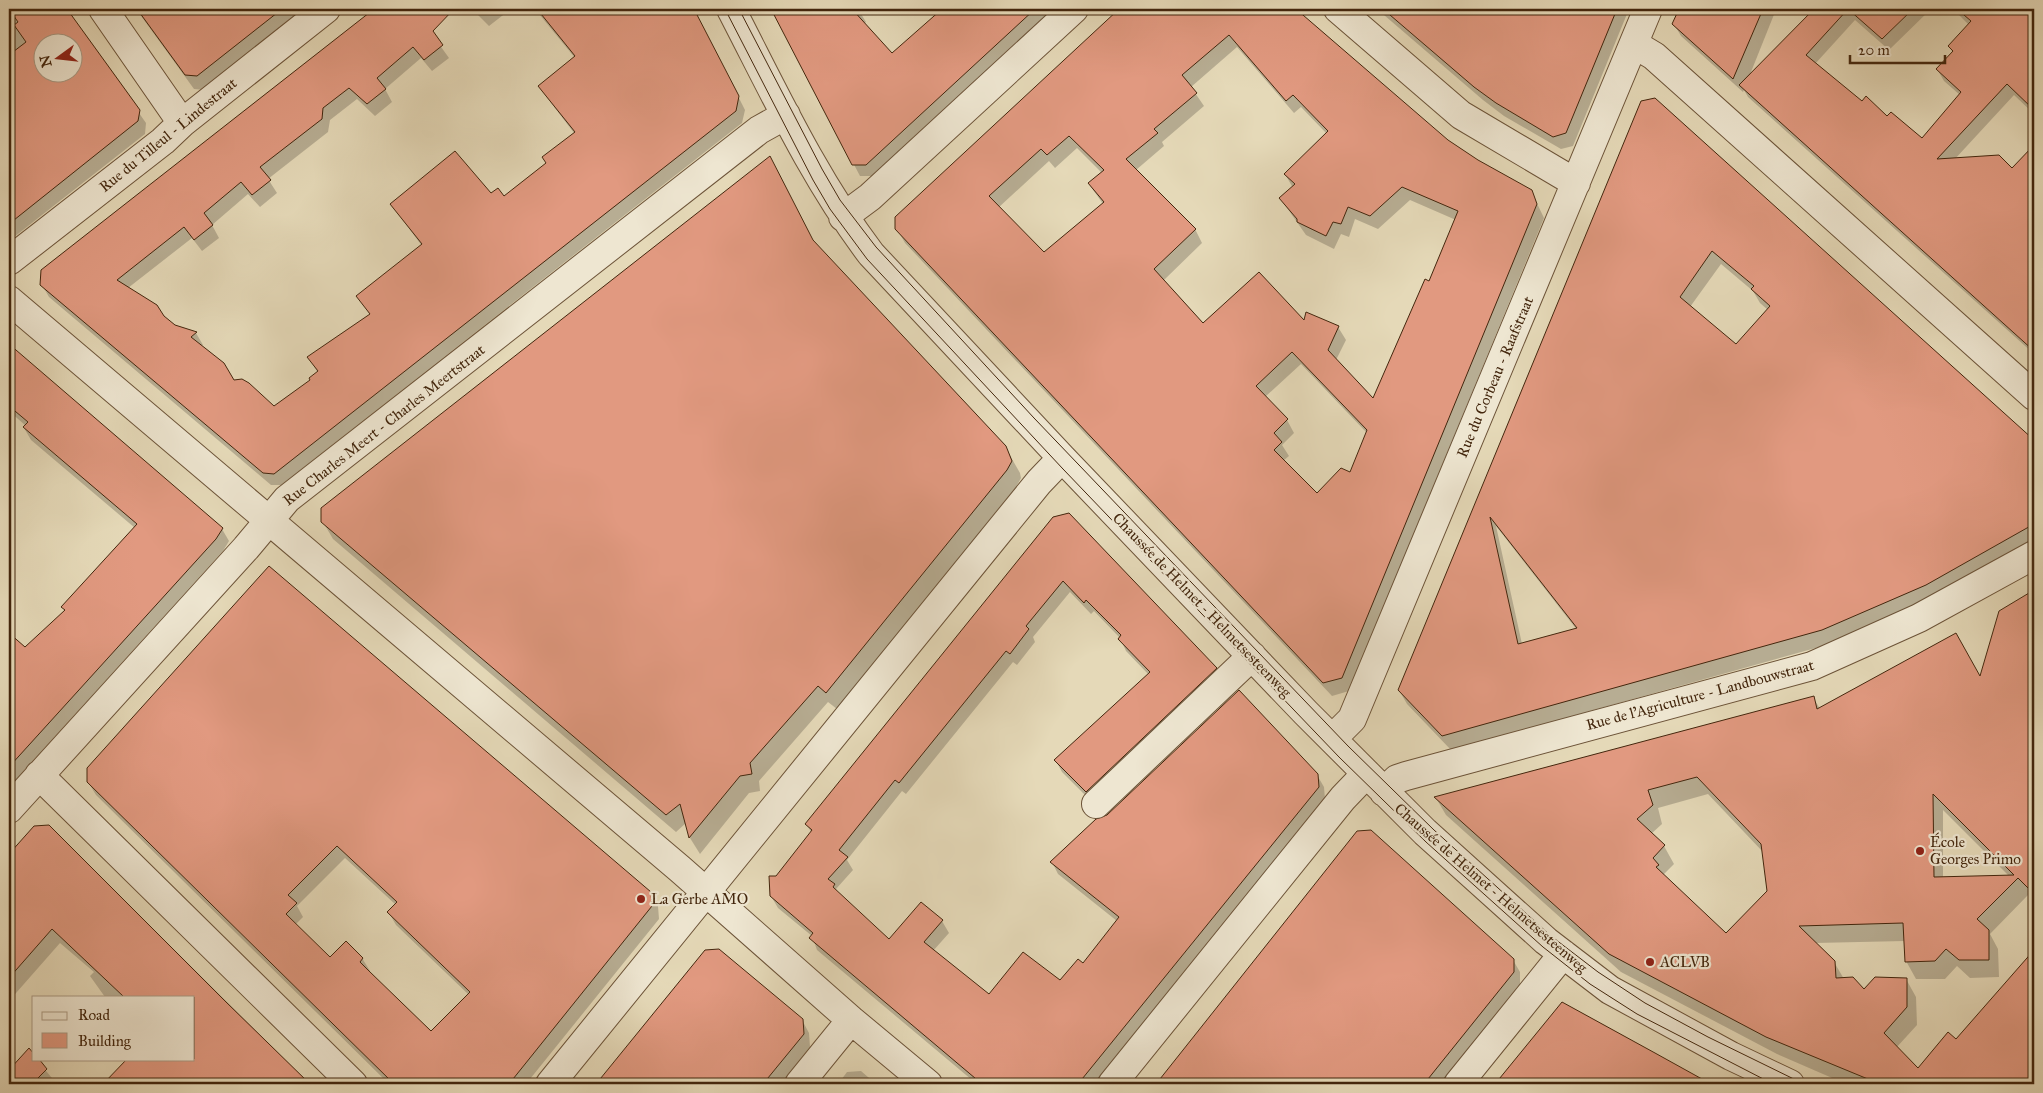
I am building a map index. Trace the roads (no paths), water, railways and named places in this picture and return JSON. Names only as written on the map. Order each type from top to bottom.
[{"type":"street","points":[[102,9],[182,123]]},
{"type":"street","name":"Rue du Tilleul - Lindestraat","points":[[9,261],[163,141],[182,123],[326,9]]},
{"type":"street","name":"Chaussée de Helmet - Helmetsesteenweg","points":[[731,9],[843,217],[899,285],[1062,458],[1375,783],[1425,832],[1563,954],[1610,990],[1731,1056],[1790,1084]]},
{"type":"street","points":[[843,217],[878,190],[1074,9]]},
{"type":"street","points":[[1338,9],[1461,115],[1576,183]]},
{"type":"street","name":"Rue du Corbeau - Raafstraat","points":[[1332,739],[1352,719],[1648,9]]},
{"type":"street","points":[[1634,44],[1654,56],[2034,396]]},
{"type":"street","name":"Rue Charles Meert - Charles Meertstraat","points":[[9,809],[287,499],[759,130],[786,114]]},
{"type":"street","points":[[9,300],[928,1084]]},
{"type":"street","points":[[550,1084],[1040,482],[1062,458]]},
{"type":"street","name":"Rue de l'Agriculture - Landbouwstraat","points":[[1112,1084],[1343,798],[1375,783],[1397,779],[1423,770],[1812,666],[1919,618],[2034,555]]},
{"type":"street","points":[[1096,804],[1252,656]]},
{"type":"street","points":[[39,775],[353,1084]]},
{"type":"street","points":[[1458,1084],[1563,954]]},
{"type":"street","points":[[799,1084],[851,1020]]},
{"type":"tram line","points":[[725,9],[813,180],[830,209],[867,259],[1063,469],[1339,757],[1426,842],[1543,947],[1590,984],[1637,1014],[1773,1084]]},
{"type":"tram line","points":[[739,9],[822,169],[840,200],[876,247],[1034,418],[1348,746],[1434,830],[1551,936],[1598,972],[1645,1003],[1708,1037],[1804,1084]]},
{"type":"place","name":"École Georges Primo","points":[[1920,851]]},
{"type":"place","name":"La Gerbe AMO","points":[[641,899]]},
{"type":"place","name":"ACLVB","points":[[1650,962]]}]
